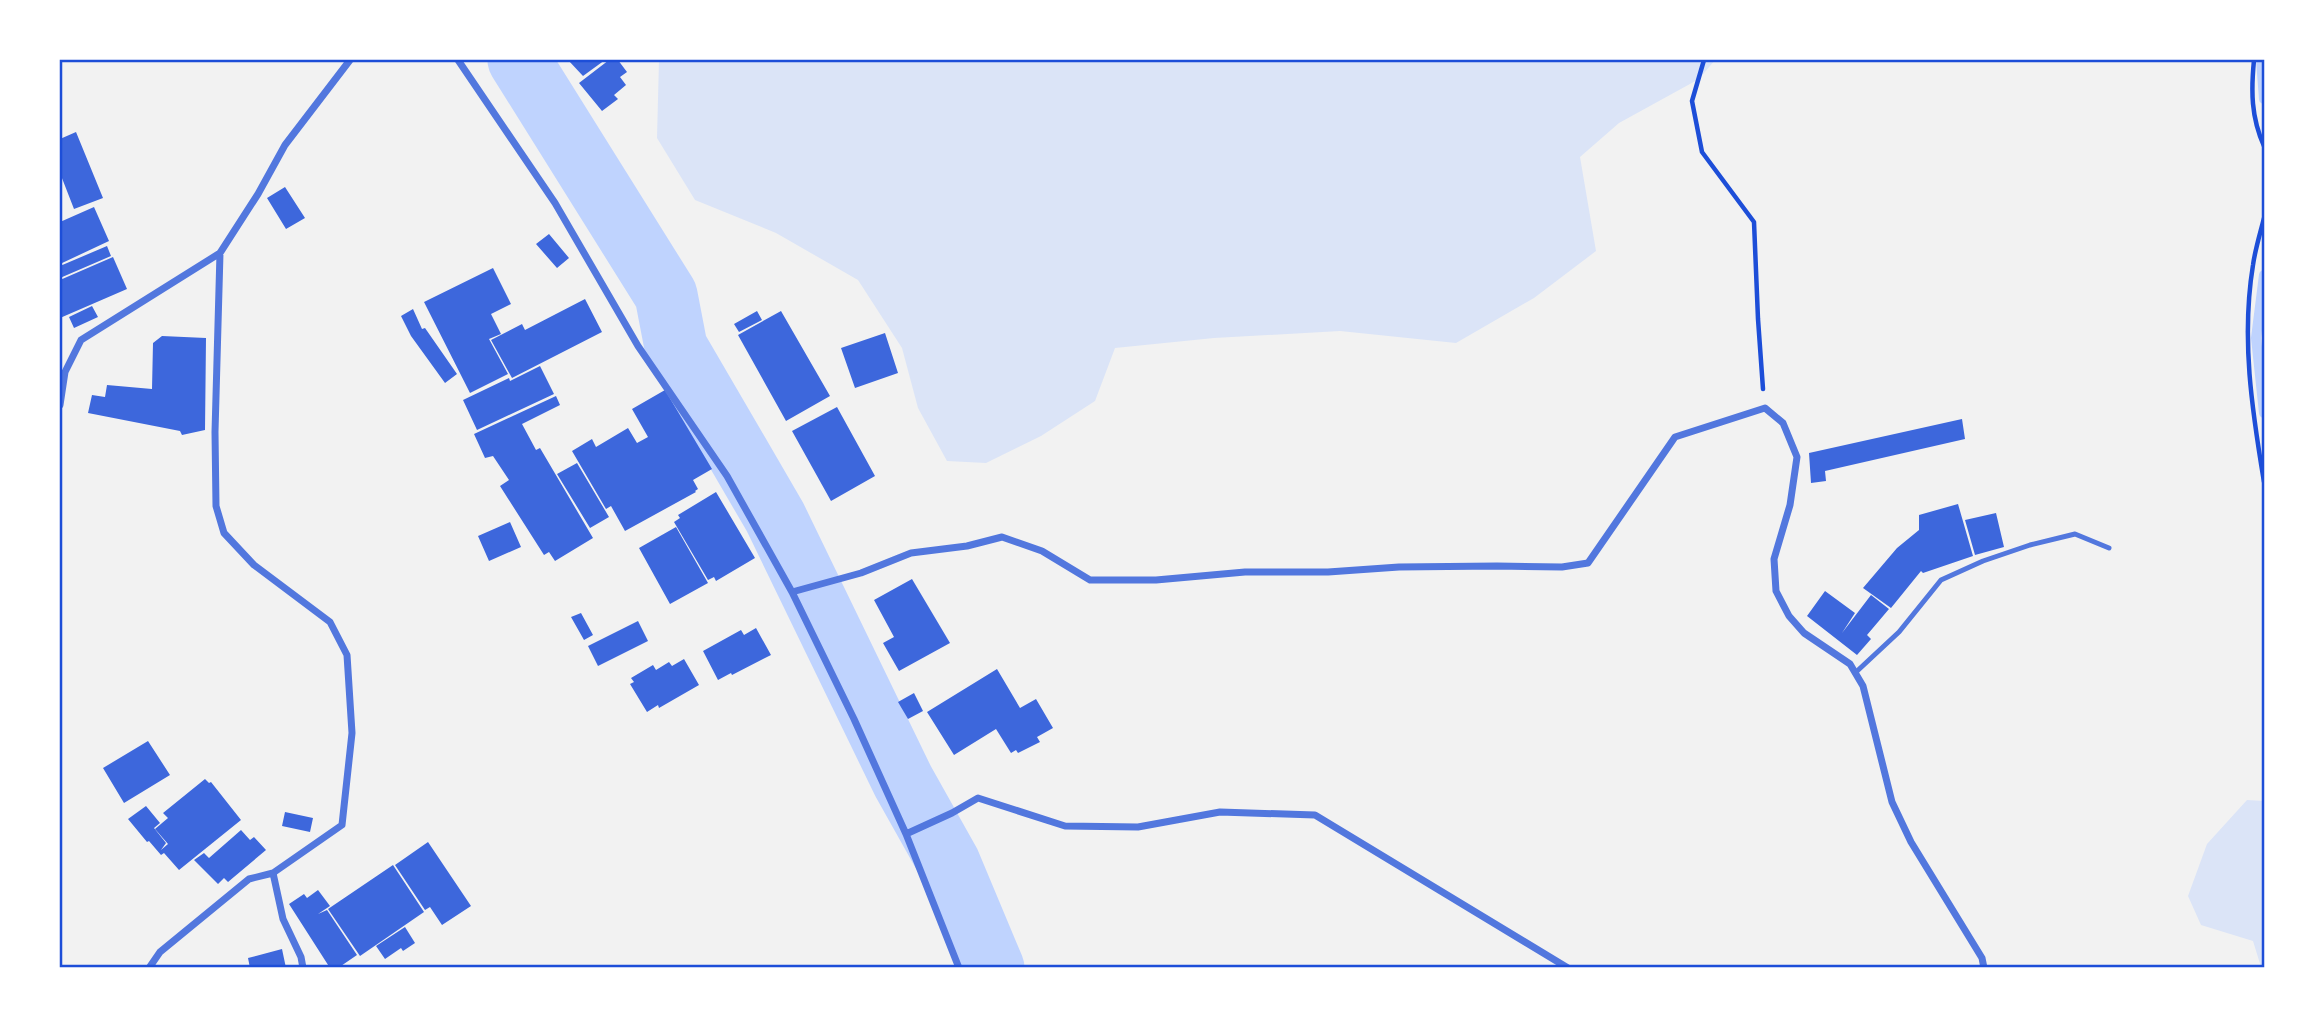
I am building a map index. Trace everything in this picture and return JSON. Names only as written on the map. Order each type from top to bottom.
[{"type":"street","points":[[60,405],[65,372],[81,340],[220,253],[258,194],[285,145],[350,60]]},
{"type":"street","points":[[458,60],[555,203],[638,346],[727,476],[792,592],[906,834],[959,968]]},
{"type":"street","points":[[149,968],[160,952],[249,879],[273,873],[342,825],[352,733],[347,655],[330,622],[254,565],[224,533],[216,506],[215,432],[220,253]]},
{"type":"street","points":[[792,592],[861,573],[911,553],[967,546],[1002,537],[1042,551],[1090,580],[1156,580],[1245,572],[1562,567],[1588,563],[1675,438],[1765,408],[1783,423],[1797,457],[1790,505],[1774,559],[1776,591],[1789,616],[1804,632],[1850,664],[1863,686],[1892,802],[1911,842],[1982,958],[1984,968]]},
{"type":"street","points":[[906,834],[952,813],[978,797],[1065,827],[1138,827],[1220,812],[1315,815],[1568,968]]},
{"type":"street","points":[[273,873],[284,919],[301,957],[303,968]]},
{"type":"lane","points":[[1855,673],[1899,632],[1941,580],[1983,561],[2075,534],[2109,548]]},
{"type":"path","points":[[1704,60],[1692,101],[1702,152],[1754,222],[1765,408]]},
{"type":"path","points":[[2254,60],[2252,82],[2255,126],[2264,146]]},
{"type":"path","points":[[2264,218],[2253,263],[2248,308],[2248,355],[2255,430],[2264,482]]},
{"type":"shaded area","points":[[659,60],[1715,60],[1699,79],[1619,123],[1580,157],[1596,251],[1534,298],[1456,343],[1340,331],[1214,338],[1115,348],[1095,401],[1041,436],[986,463],[947,461],[918,408],[902,348],[858,280],[776,233],[695,200],[657,138]]},
{"type":"shaded area","points":[[2247,800],[2264,801],[2264,967],[2261,967],[2253,941],[2201,925],[2188,896],[2207,844]]},
{"type":"building","points":[[568,60],[605,60],[583,76]]},
{"type":"building","points":[[609,60],[618,60],[627,72],[620,77],[626,85],[614,95],[618,99],[602,111],[579,83]]},
{"type":"building","points":[[76,132],[103,198],[74,209],[60,173],[60,139]]},
{"type":"building","points":[[285,187],[305,218],[286,229],[267,198]]},
{"type":"building","points":[[94,207],[109,241],[60,264],[60,222]]},
{"type":"building","points":[[549,234],[569,258],[557,268],[536,244]]},
{"type":"building","points":[[107,246],[111,256],[60,278],[60,266]]},
{"type":"building","points":[[113,257],[127,289],[60,318],[60,280]]},
{"type":"building","points":[[493,268],[511,304],[491,314],[501,334],[489,339],[508,374],[470,393],[424,302]]},
{"type":"building","points":[[585,299],[602,332],[512,378],[491,340],[522,324],[525,330]]},
{"type":"building","points":[[92,306],[98,317],[74,328],[69,317]]},
{"type":"building","points":[[413,309],[422,329],[425,328],[457,374],[445,383],[411,336],[401,316]]},
{"type":"building","points":[[757,311],[762,320],[739,332],[734,324]]},
{"type":"building","points":[[781,311],[830,396],[786,421],[738,335]]},
{"type":"building","points":[[885,333],[898,373],[855,388],[841,348]]},
{"type":"building","points":[[162,336],[206,338],[205,430],[182,435],[180,431],[88,413],[92,395],[105,397],[107,385],[152,389],[153,343]]},
{"type":"building","points":[[540,366],[554,394],[477,430],[463,400]]},
{"type":"building","points":[[665,390],[712,469],[693,480],[698,489],[696,492],[625,531],[611,506],[606,509],[572,451],[592,439],[596,447],[628,428],[637,443],[648,437],[632,409]]},
{"type":"building","points":[[556,396],[560,405],[522,424],[536,450],[540,448],[593,538],[555,561],[549,552],[544,555],[500,486],[509,480],[493,456],[485,458],[474,434]]},
{"type":"building","points":[[837,407],[875,476],[831,501],[792,431]]},
{"type":"building","points":[[1962,419],[1965,439],[1825,471],[1826,481],[1811,483],[1809,453]]},
{"type":"building","points":[[577,463],[609,517],[590,528],[557,474]]},
{"type":"building","points":[[716,492],[755,558],[716,581],[714,577],[708,580],[674,522],[680,518],[678,515]]},
{"type":"building","points":[[1958,504],[1973,556],[1923,573],[1921,571],[1891,608],[1863,588],[1897,548],[1919,530],[1919,515]]},
{"type":"building","points":[[1996,513],[2004,547],[1975,555],[1965,520]]},
{"type":"building","points":[[510,522],[521,547],[489,561],[478,536]]},
{"type":"building","points":[[676,527],[708,583],[670,604],[639,548]]},
{"type":"building","points":[[912,579],[950,643],[899,671],[883,643],[894,637],[874,600]]},
{"type":"building","points":[[1825,591],[1855,613],[1842,633],[1871,595],[1889,609],[1867,635],[1871,639],[1857,655],[1807,616]]},
{"type":"building","points":[[581,613],[593,635],[584,640],[571,617]]},
{"type":"building","points":[[638,621],[648,641],[598,666],[588,646]]},
{"type":"building","points":[[756,628],[771,655],[718,680],[703,651],[741,630],[744,635]]},
{"type":"building","points":[[684,659],[699,685],[647,712],[630,684],[634,682],[631,678],[653,665],[656,670],[669,662],[672,666]]},
{"type":"building","points":[[997,669],[1020,708],[1036,699],[1053,728],[1037,737],[1040,742],[1018,753],[1016,750],[1011,753],[996,729],[954,755],[927,712]]},
{"type":"building","points":[[914,693],[923,711],[908,719],[898,702]]},
{"type":"building","points":[[148,741],[170,775],[124,803],[103,768]]},
{"type":"building","points":[[205,779],[211,782],[241,820],[179,870],[164,853],[161,855],[147,842],[128,819],[146,806],[160,823],[154,828],[166,843],[161,850],[168,844],[155,829],[168,818],[163,813]]},
{"type":"building","points":[[285,812],[313,818],[310,832],[282,826]]},
{"type":"building","points":[[241,830],[250,840],[254,837],[266,850],[228,882],[224,878],[218,884],[194,860],[204,853],[209,858]]},
{"type":"building","points":[[428,842],[471,906],[442,925],[430,907],[425,910],[395,865]]},
{"type":"building","points":[[393,865],[424,912],[360,956],[328,909]]},
{"type":"building","points":[[318,890],[330,906],[318,914],[327,910],[357,955],[338,968],[330,968],[289,904],[304,894],[307,898]]},
{"type":"building","points":[[405,927],[415,943],[403,951],[401,948],[385,959],[376,946]]},
{"type":"building","points":[[282,949],[286,968],[250,968],[248,958]]},
{"type":"waterway","points":[[519,60],[666,295],[676,347],[775,517],[903,781],[949,863],[993,968]]},
{"type":"waterway","points":[[2261,60],[2264,99]]},
{"type":"waterway","points":[[2264,275],[2256,338],[2264,413]]}]
